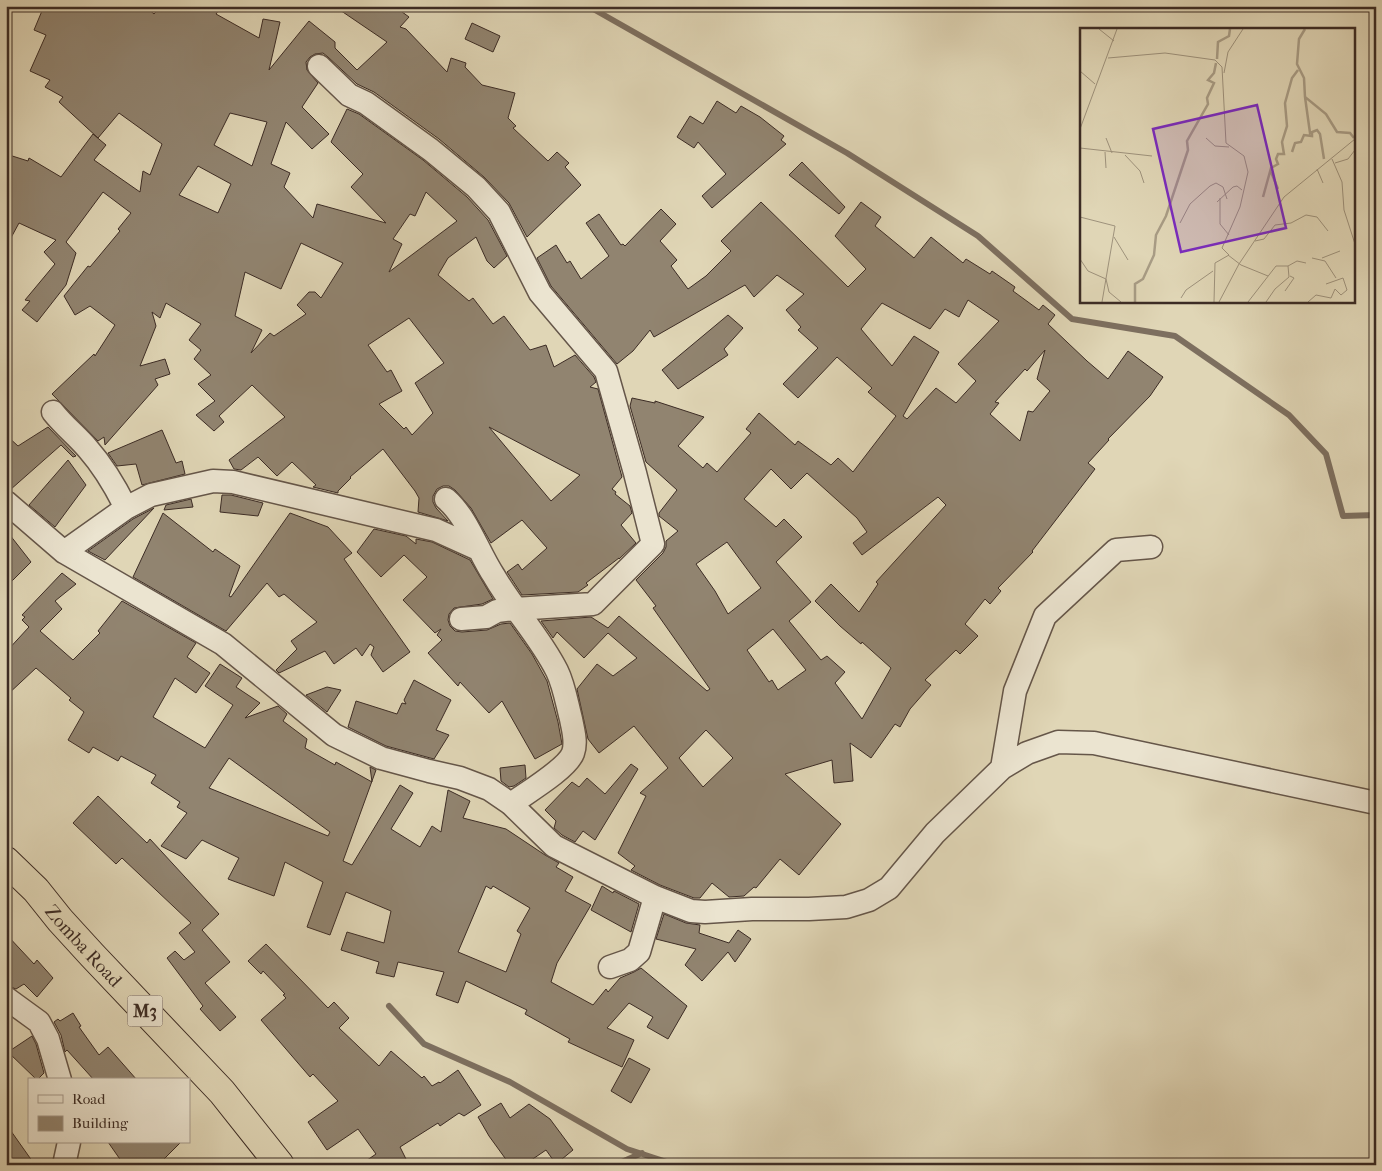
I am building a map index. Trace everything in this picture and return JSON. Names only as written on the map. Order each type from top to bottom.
[{"type":"highway","name":"Zomba Road","points":[[6,861],[36,890],[92,955],[222,1092],[280,1165]]},
{"type":"street","points":[[319,66],[349,95],[366,103],[423,144],[476,186],[499,212],[540,293],[606,371],[635,473],[653,544],[593,604],[497,611],[486,618],[461,619]]},
{"type":"street","points":[[53,412],[64,426],[88,448],[126,508]]},
{"type":"street","points":[[64,552],[126,508],[151,495],[213,481],[233,482],[436,530],[478,549]]},
{"type":"street","points":[[446,499],[458,513],[493,576],[545,649],[559,674],[568,707],[575,744],[572,754],[563,766],[512,804]]},
{"type":"street","points":[[6,502],[64,552],[222,644],[334,735],[381,758],[460,778],[489,789],[512,804],[554,846],[655,897],[691,911],[846,907],[869,900],[889,888],[935,833],[1002,768],[1027,753],[1058,742],[1094,743],[1376,803]]},
{"type":"street","points":[[1002,768],[1015,692],[1046,616],[1116,550],[1151,548]]},
{"type":"street","points":[[610,967],[630,960],[639,952],[655,897]]},
{"type":"street","points":[[6,998],[39,1022],[48,1039],[59,1078]]},
{"type":"street","points":[[64,1165],[69,1144]]},
{"type":"building","points":[[44,6],[145,6],[154,14],[161,6],[222,6],[216,14],[259,38],[263,19],[280,22],[269,70],[309,21],[335,42],[335,48],[357,70],[387,42],[334,6],[394,6],[409,17],[400,27],[406,29],[447,72],[451,58],[466,63],[465,67],[482,85],[515,93],[508,118],[516,126],[513,128],[548,161],[557,152],[569,163],[565,167],[581,185],[527,237],[509,203],[484,177],[439,139],[374,92],[357,84],[323,53],[315,54],[306,62],[307,70],[318,83],[302,107],[329,134],[312,149],[286,122],[271,164],[290,173],[284,187],[313,218],[317,204],[386,223],[351,187],[363,174],[331,142],[347,109],[359,114],[423,160],[467,197],[488,220],[507,256],[494,268],[487,261],[476,237],[448,258],[438,275],[469,301],[473,298],[493,324],[504,316],[530,350],[546,345],[554,367],[575,355],[594,377],[596,382],[590,387],[598,389],[622,477],[612,489],[616,492],[615,494],[630,506],[632,513],[621,525],[636,543],[619,559],[586,583],[588,585],[578,592],[522,595],[507,572],[518,564],[522,570],[547,548],[522,520],[491,543],[471,508],[449,486],[437,489],[433,496],[436,508],[448,521],[418,512],[419,498],[383,449],[350,477],[338,493],[313,487],[316,485],[292,462],[277,476],[258,457],[241,470],[234,469],[229,460],[285,417],[252,385],[219,416],[224,422],[214,431],[196,415],[215,401],[198,384],[211,375],[194,359],[201,350],[189,340],[201,324],[166,303],[160,318],[152,312],[156,326],[140,366],[165,359],[170,374],[155,379],[158,385],[105,445],[104,437],[98,441],[52,394],[94,354],[95,356],[115,325],[90,306],[75,315],[64,296],[120,231],[118,229],[131,213],[103,192],[66,242],[76,253],[66,285],[37,322],[22,310],[30,301],[25,300],[55,264],[44,252],[56,240],[19,223],[6,247],[6,154],[28,161],[29,158],[61,177],[93,134],[106,145],[94,160],[140,192],[143,171],[150,175],[162,144],[119,113],[98,138],[59,102],[63,97],[45,87],[50,80],[30,71],[46,35],[34,30]],"holes":[[[230,113],[267,122],[252,166],[214,145]],[[198,166],[231,184],[218,213],[179,195]],[[426,192],[457,221],[389,272],[402,244],[393,239],[410,214],[415,216]],[[301,243],[343,263],[321,298],[315,292],[309,292],[297,305],[306,314],[274,336],[270,333],[251,353],[262,330],[235,316],[245,272],[281,289]],[[409,318],[444,363],[415,383],[433,413],[412,435],[406,427],[404,429],[379,404],[402,391],[391,370],[387,372],[368,345]],[[489,427],[580,475],[551,501]]]},
{"type":"building","points":[[472,23],[500,36],[493,52],[465,39]]},
{"type":"building","points":[[717,101],[736,113],[741,106],[760,117],[784,136],[781,140],[786,144],[712,208],[702,196],[726,174],[698,142],[694,148],[677,137],[690,116],[703,124]]},
{"type":"building","points":[[802,162],[845,207],[839,214],[789,175]]},
{"type":"building","points":[[761,202],[848,287],[866,269],[835,236],[861,202],[881,217],[875,226],[914,258],[931,237],[963,263],[966,259],[990,274],[992,271],[1015,287],[1013,291],[1039,310],[1043,305],[1055,315],[1048,324],[1108,379],[1128,351],[1163,377],[1150,396],[1108,439],[1088,463],[1095,469],[1033,552],[998,588],[1001,591],[990,604],[985,599],[965,624],[978,636],[960,654],[956,650],[925,680],[931,685],[910,709],[900,727],[895,724],[871,758],[850,743],[853,781],[834,783],[832,760],[785,774],[841,824],[799,875],[780,859],[756,888],[754,887],[744,896],[729,897],[712,883],[700,898],[694,898],[660,885],[631,870],[635,866],[618,853],[646,796],[640,793],[668,768],[634,726],[599,753],[588,739],[577,689],[597,664],[613,676],[637,658],[608,633],[584,658],[557,632],[553,638],[541,621],[591,617],[608,628],[619,616],[707,691],[710,689],[653,608],[656,606],[636,580],[663,553],[666,541],[678,531],[659,516],[659,513],[677,490],[646,462],[630,406],[632,398],[655,403],[655,401],[704,417],[678,446],[703,468],[707,463],[717,472],[751,433],[746,429],[759,413],[795,445],[798,441],[831,465],[838,458],[853,472],[896,416],[868,392],[872,388],[837,357],[798,398],[783,384],[818,348],[798,330],[801,327],[786,310],[804,294],[777,275],[754,297],[745,285],[654,337],[650,330],[633,351],[617,364],[551,286],[537,258],[556,245],[567,263],[570,261],[581,279],[609,256],[586,223],[599,214],[621,245],[625,246],[661,209],[676,224],[660,241],[677,260],[671,266],[688,289],[706,276],[731,251],[721,241]],"holes":[[[968,300],[999,321],[958,364],[976,381],[956,403],[936,388],[907,419],[903,416],[939,352],[914,336],[892,366],[861,329],[882,303],[930,329],[945,309],[959,317]],[[1045,350],[1037,379],[1050,391],[1033,412],[1028,411],[1020,441],[990,414],[999,403],[995,402],[1025,369],[1027,371]],[[771,469],[791,489],[807,473],[857,518],[867,532],[853,543],[862,555],[938,497],[946,505],[876,582],[878,584],[859,612],[831,584],[815,601],[840,626],[861,644],[862,642],[891,668],[862,719],[835,683],[845,672],[827,656],[821,660],[789,621],[811,602],[776,562],[802,537],[784,519],[776,527],[744,499]],[[727,542],[761,588],[728,614],[696,564]],[[773,629],[806,670],[778,690],[772,680],[769,682],[747,650]],[[706,730],[733,758],[703,787],[679,758]]]},
{"type":"building","points":[[728,315],[743,328],[724,349],[728,355],[678,389],[662,370]]},
{"type":"building","points":[[48,427],[76,456],[73,457],[61,445],[10,490],[6,489],[6,435],[18,446]]},
{"type":"building","points":[[162,430],[176,463],[182,461],[185,474],[142,485],[136,464],[117,466],[108,453]]},
{"type":"building","points":[[68,460],[86,485],[55,527],[29,505]]},
{"type":"building","points":[[222,495],[231,495],[263,503],[258,516],[220,512]]},
{"type":"building","points":[[191,499],[193,507],[164,510],[166,505]]},
{"type":"building","points":[[154,508],[105,560],[88,551],[133,519]]},
{"type":"building","points":[[163,513],[213,552],[215,549],[240,566],[229,596],[231,597],[290,513],[328,527],[352,553],[344,559],[410,652],[383,672],[371,655],[374,647],[370,644],[362,656],[356,648],[334,664],[325,651],[279,673],[276,670],[297,649],[291,641],[317,622],[284,594],[279,597],[267,583],[226,631],[133,577]]},
{"type":"building","points":[[374,529],[406,536],[416,544],[416,539],[432,542],[470,560],[493,599],[482,604],[454,608],[449,614],[450,626],[455,631],[462,632],[487,630],[501,624],[510,623],[532,654],[547,681],[562,744],[535,759],[502,701],[489,713],[460,682],[458,686],[428,653],[442,640],[437,635],[441,629],[435,633],[403,600],[427,577],[404,555],[381,577],[357,552]]},
{"type":"building","points":[[6,530],[31,562],[6,587]]},
{"type":"building","points":[[62,573],[76,584],[55,601],[62,609],[40,631],[73,660],[100,633],[98,631],[122,601],[196,643],[187,657],[210,673],[196,693],[175,678],[153,717],[205,748],[233,705],[205,686],[220,664],[242,678],[236,687],[260,703],[245,718],[278,706],[287,714],[283,721],[307,739],[305,748],[335,765],[336,762],[372,782],[343,861],[352,865],[400,785],[413,793],[391,829],[420,847],[432,826],[441,832],[448,790],[470,801],[463,818],[506,829],[559,863],[556,867],[573,877],[565,891],[591,905],[557,963],[551,982],[593,1005],[606,989],[608,992],[620,978],[641,968],[687,1006],[668,1039],[647,1027],[653,1017],[629,1003],[607,1028],[634,1040],[622,1067],[568,1042],[570,1039],[525,1014],[527,1010],[466,981],[458,1003],[436,995],[444,972],[398,962],[394,977],[376,973],[379,962],[341,950],[347,932],[384,943],[391,911],[346,892],[330,935],[307,927],[323,882],[285,862],[274,896],[228,879],[239,858],[202,840],[186,859],[161,846],[187,813],[177,807],[180,802],[151,783],[156,775],[121,756],[118,761],[93,747],[89,753],[68,740],[84,712],[69,700],[71,698],[36,668],[6,696],[6,652],[29,627],[22,620],[25,617],[22,615]],"holes":[[[229,758],[330,832],[328,836],[209,788]],[[486,886],[491,889],[493,886],[530,908],[517,931],[521,934],[506,972],[458,952]]]},
{"type":"building","points":[[414,680],[451,700],[436,730],[449,735],[434,759],[386,746],[348,727],[356,701],[397,714],[402,703],[406,704],[404,700]]},
{"type":"building","points":[[327,687],[341,690],[327,712],[306,695]]},
{"type":"building","points":[[631,764],[638,769],[595,840],[583,831],[575,842],[554,828],[556,821],[545,810],[572,782],[579,787],[587,778],[605,794]]},
{"type":"building","points":[[525,765],[526,778],[514,786],[509,787],[501,781],[500,768]]},
{"type":"building","points":[[370,767],[376,770],[372,781]]},
{"type":"building","points":[[98,796],[147,843],[150,839],[219,914],[202,930],[230,962],[205,983],[236,1017],[220,1031],[200,1009],[203,1006],[167,958],[175,951],[184,960],[195,952],[179,933],[191,923],[122,858],[116,864],[73,823]]},
{"type":"building","points":[[602,886],[639,904],[631,932],[591,910]]},
{"type":"building","points":[[664,914],[686,923],[700,925],[699,933],[729,943],[738,930],[751,939],[735,962],[728,952],[702,981],[685,965],[696,949],[656,939]]},
{"type":"building","points":[[6,934],[34,964],[37,960],[53,978],[37,997],[24,984],[16,989],[6,985]]},
{"type":"building","points":[[266,944],[328,1008],[334,1002],[349,1018],[339,1028],[379,1066],[391,1051],[422,1078],[424,1076],[432,1086],[440,1083],[458,1070],[481,1105],[464,1116],[459,1113],[440,1126],[438,1123],[400,1147],[409,1165],[360,1165],[376,1154],[358,1129],[327,1150],[308,1122],[338,1101],[313,1074],[310,1077],[261,1020],[286,998],[283,995],[285,994],[263,971],[261,974],[248,961]]},
{"type":"building","points":[[73,1013],[81,1026],[79,1027],[99,1055],[108,1047],[135,1078],[92,1078],[67,1050],[65,1052],[61,1035],[54,1022],[58,1019],[60,1021]]},
{"type":"building","points":[[32,1036],[44,1073],[39,1078],[35,1078],[8,1052]]},
{"type":"building","points":[[629,1058],[650,1069],[631,1103],[611,1091]]},
{"type":"building","points":[[501,1103],[510,1118],[529,1104],[550,1119],[573,1150],[556,1164],[546,1150],[524,1165],[510,1165],[478,1117]]},
{"type":"building","points":[[6,1124],[35,1165],[6,1165]]},
{"type":"building","points":[[109,1144],[179,1144],[158,1165],[124,1165]]},
{"type":"waterway","points":[[588,6],[847,153],[978,236],[1072,319],[1175,336],[1289,415],[1326,454],[1343,516],[1376,515]]},
{"type":"waterway","points":[[389,1006],[424,1044],[510,1082],[627,1149],[676,1165]]},
{"type":"waterway","points":[[615,1165],[642,1153]]},
{"type":"waterway","points":[[551,1165],[567,1165]]}]
